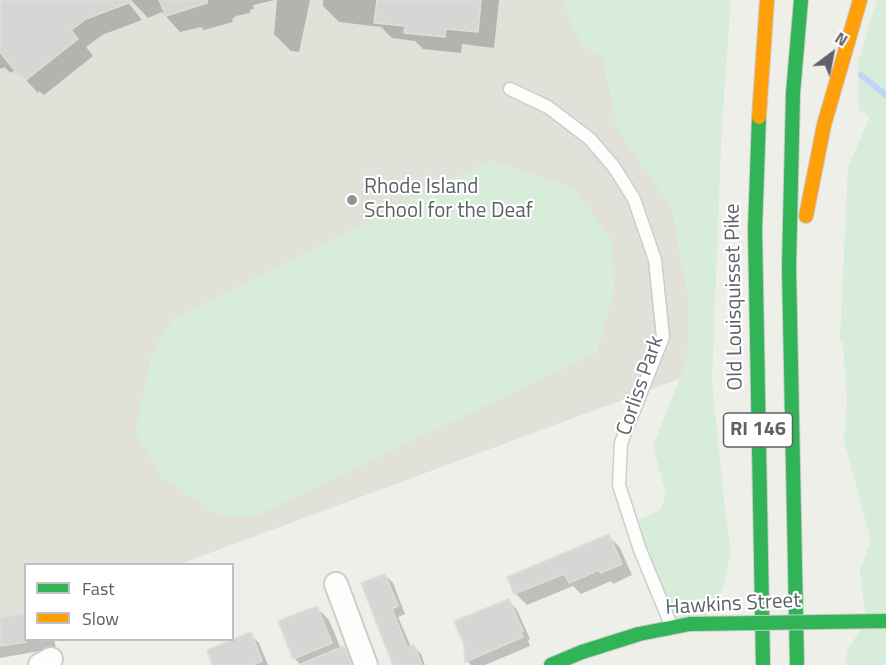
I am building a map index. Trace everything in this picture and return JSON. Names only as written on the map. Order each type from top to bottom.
[{"type":"main road","name":"Old Louisquisset Pike","points":[[763,665],[755,275],[756,160],[764,0]]},
{"type":"main road","name":"RI 146","points":[[797,665],[790,313],[791,141],[801,0]]},
{"type":"main road","points":[[790,313],[824,125],[860,0]]},
{"type":"main road","name":"Hawkins Street","points":[[552,665],[582,652],[639,634],[690,624],[886,621]]},
{"type":"street","points":[[336,584],[366,665]]},
{"type":"lane","name":"Corliss Park","points":[[510,89],[548,107],[590,139],[614,166],[634,200],[656,260],[663,337],[621,443],[619,485],[640,550],[672,628]]},
{"type":"shaded area","name":"Rhode Island School for the Deaf","points":[[0,0],[678,0],[711,367],[183,563],[24,563],[24,622],[0,632]]},
{"type":"green space","points":[[561,0],[731,0],[722,123],[712,382],[731,551],[723,589],[704,620],[672,622],[625,526],[660,510],[666,495],[653,446],[687,360],[689,304],[672,210],[614,124],[615,117],[603,62],[605,60],[581,44]]},
{"type":"green space","points":[[877,0],[886,0],[886,665],[846,665],[847,650],[866,621],[860,571],[871,540],[844,441],[847,403],[843,343],[840,341],[848,167],[870,117],[859,110],[858,62]]},
{"type":"green space","points":[[490,160],[574,188],[613,243],[614,291],[597,352],[252,518],[217,514],[161,477],[135,431],[152,354],[172,320]]},
{"type":"building","points":[[0,0],[131,0],[131,2],[86,19],[71,30],[78,39],[26,80],[20,77],[0,52]]},
{"type":"building","points":[[159,0],[207,0],[207,3],[166,16]]},
{"type":"building","points":[[377,0],[481,0],[478,32],[446,29],[445,37],[404,33],[405,26],[374,23]]},
{"type":"building","points":[[609,534],[622,564],[600,573],[599,570],[569,583],[564,574],[514,594],[507,577]]},
{"type":"building","points":[[385,574],[398,606],[392,609],[407,647],[414,645],[422,665],[393,665],[361,583]]},
{"type":"building","points":[[509,599],[523,631],[520,632],[523,637],[465,662],[464,645],[454,621]]},
{"type":"building","points":[[317,606],[332,643],[293,659],[278,621]]},
{"type":"building","points":[[24,613],[24,641],[26,642],[0,646],[0,618]]},
{"type":"building","points":[[251,632],[262,661],[253,665],[212,665],[207,650],[234,641],[234,639]]},
{"type":"building","points":[[344,646],[352,665],[299,665]]},
{"type":"waterway","points":[[861,75],[886,95]]},
{"type":"traffic: fast","points":[[797,665],[789,268],[793,93],[801,0]]},
{"type":"traffic: fast","points":[[759,117],[755,230],[763,665]]},
{"type":"traffic: fast","points":[[690,624],[886,621]]},
{"type":"traffic: fast","points":[[551,665],[582,652],[639,634],[690,624]]},
{"type":"traffic: slow","points":[[759,117],[767,0]]},
{"type":"traffic: slow","points":[[806,216],[824,125],[860,0]]},
{"type":"place","name":"Rhode Island School for the Deaf","points":[[352,200]]}]
